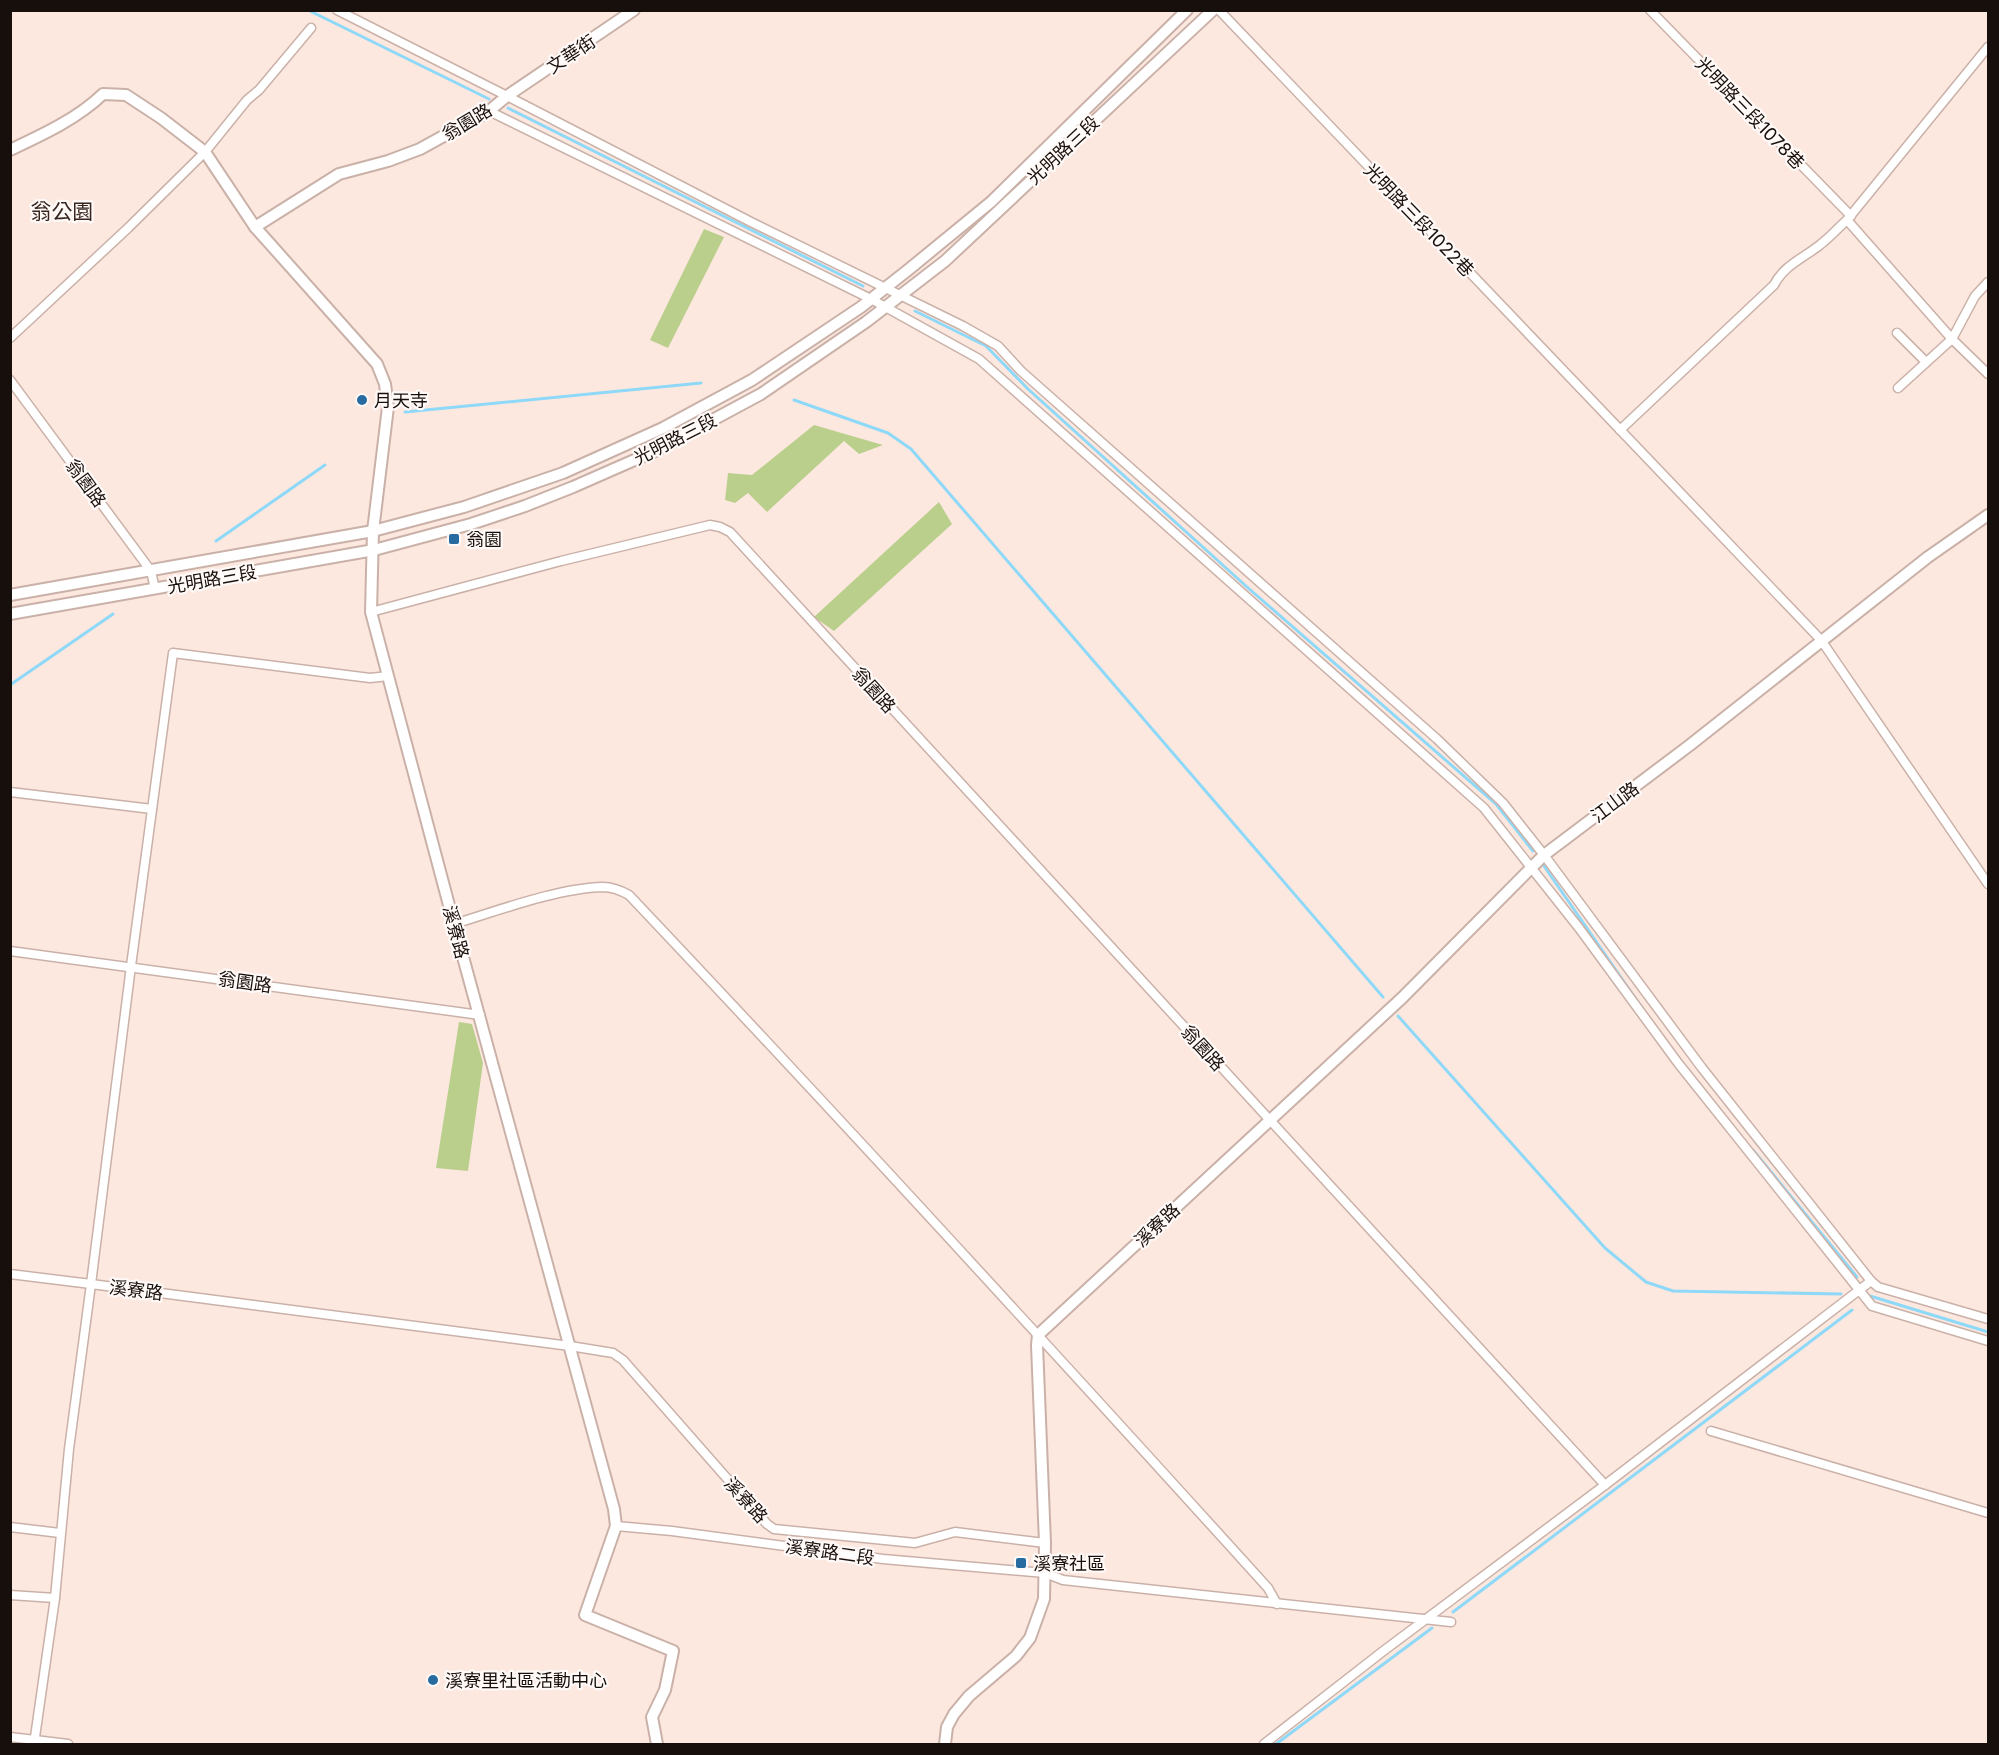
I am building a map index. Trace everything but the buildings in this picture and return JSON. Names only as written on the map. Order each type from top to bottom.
[{"type":"street","name":"翁園路","points":[[255,227],[339,174],[388,161],[420,149],[489,111],[507,96],[337,10]]},
{"type":"street","name":"文華街","points":[[507,96],[634,10]]},
{"type":"street","name":"光明路三段","points":[[10,595],[373,531],[464,507],[563,473],[663,428],[752,380],[885,288],[991,202],[1186,10]]},
{"type":"street","name":"光明路三段","points":[[10,614],[374,550],[471,524],[525,506],[655,451],[761,394],[886,307],[945,261],[1213,10]]},
{"type":"street","name":"光明路三段1022巷","points":[[1219,10],[1821,640],[1989,884]]},
{"type":"street","name":"光明路三段1078巷","points":[[1650,10],[1849,218],[1952,339],[1989,374]]},
{"type":"street","points":[[10,339],[205,152],[247,100],[259,90],[311,28]]},
{"type":"street","points":[[1620,430],[1774,285],[1779,275],[1788,266],[1823,243],[1849,218],[1989,47]]},
{"type":"street","points":[[10,150],[46,133],[95,102],[103,94],[126,94],[205,152],[255,227],[378,364],[385,384],[388,407],[373,531]]},
{"type":"street","points":[[507,96],[751,222],[963,326],[998,346],[1021,371],[1437,740],[1503,803],[1702,1068],[1871,1281],[1878,1287],[1989,1319]]},
{"type":"street","points":[[489,111],[871,299],[979,359],[1484,808],[1532,868],[1678,1063],[1872,1306],[1989,1341]]},
{"type":"street","points":[[1898,388],[1952,339],[1975,296],[1989,282]]},
{"type":"street","points":[[1897,333],[1926,362]]},
{"type":"street","name":"翁園路","points":[[10,380],[151,571],[155,589]]},
{"type":"street","name":"江山路","points":[[1270,1122],[1402,998],[1544,855],[1690,745],[1928,557],[1989,516]]},
{"type":"street","name":"翁園路","points":[[371,612],[561,561],[710,525],[730,532],[1605,1485]]},
{"type":"street","name":"溪寮路","points":[[373,531],[371,612],[614,1509],[616,1526],[585,1615],[673,1651],[665,1690],[652,1717],[657,1744]]},
{"type":"street","points":[[10,1274],[91,1284],[173,653],[370,678],[388,676]]},
{"type":"street","points":[[10,792],[152,809]]},
{"type":"street","points":[[454,924],[544,897],[577,890],[603,887],[617,889],[629,895],[1038,1335],[1268,1588],[1277,1604]]},
{"type":"street","name":"翁園路","points":[[10,951],[480,1015]]},
{"type":"street","name":"溪寮路","points":[[1038,1335],[1270,1122]]},
{"type":"street","points":[[1264,1744],[1871,1281]]},
{"type":"street","name":"溪寮路","points":[[34,1742],[55,1598],[69,1449],[91,1284],[613,1353],[623,1360],[774,1529],[915,1543],[956,1532],[1045,1543]]},
{"type":"street","points":[[945,1744],[947,1727],[954,1714],[969,1696],[1016,1656],[1030,1638],[1044,1599],[1045,1543],[1038,1335]]},
{"type":"street","points":[[1711,1431],[1989,1513]]},
{"type":"street","name":"溪寮路二段","points":[[616,1526],[672,1531],[883,1559],[1045,1573],[1063,1580],[1451,1622]]},
{"type":"street","points":[[10,1527],[60,1533]]},
{"type":"street","points":[[10,1595],[55,1598]]},
{"type":"street","points":[[10,1737],[34,1742],[68,1744]]},
{"type":"green space","points":[[704,229],[724,237],[668,348],[650,340]]},
{"type":"green space","points":[[814,425],[883,445],[859,454],[844,441],[767,512],[748,493],[735,503],[725,500],[728,473],[752,475]]},
{"type":"green space","points":[[939,502],[952,524],[834,631],[814,617]]},
{"type":"green space","points":[[459,1022],[472,1024],[483,1063],[468,1171],[436,1168]]},
{"type":"waterway","points":[[308,10],[489,99]]},
{"type":"waterway","points":[[508,108],[863,286]]},
{"type":"waterway","points":[[915,311],[986,346],[1028,389],[1247,587],[1496,804],[1533,851]]},
{"type":"waterway","points":[[405,412],[701,383]]},
{"type":"waterway","points":[[794,400],[888,433],[911,449],[1383,997]]},
{"type":"waterway","points":[[216,541],[325,465]]},
{"type":"waterway","points":[[10,685],[113,614]]},
{"type":"waterway","points":[[1544,866],[1642,1008]]},
{"type":"waterway","points":[[1398,1016],[1605,1248],[1646,1282],[1673,1291],[1841,1294]]},
{"type":"waterway","points":[[1753,1150],[1857,1277]]},
{"type":"waterway","points":[[1870,1296],[1988,1332]]},
{"type":"waterway","points":[[1453,1612],[1852,1310]]},
{"type":"waterway","points":[[1276,1744],[1432,1628]]},
{"type":"place","name":"月天寺","points":[[362,400]]},
{"type":"place","name":"翁園","points":[[454,539]]},
{"type":"place","name":"溪寮社區","points":[[1021,1563]]},
{"type":"place","name":"溪寮里社區活動中心","points":[[433,1680]]},
{"type":"district","name":"翁公園","points":[[62,211]]}]
